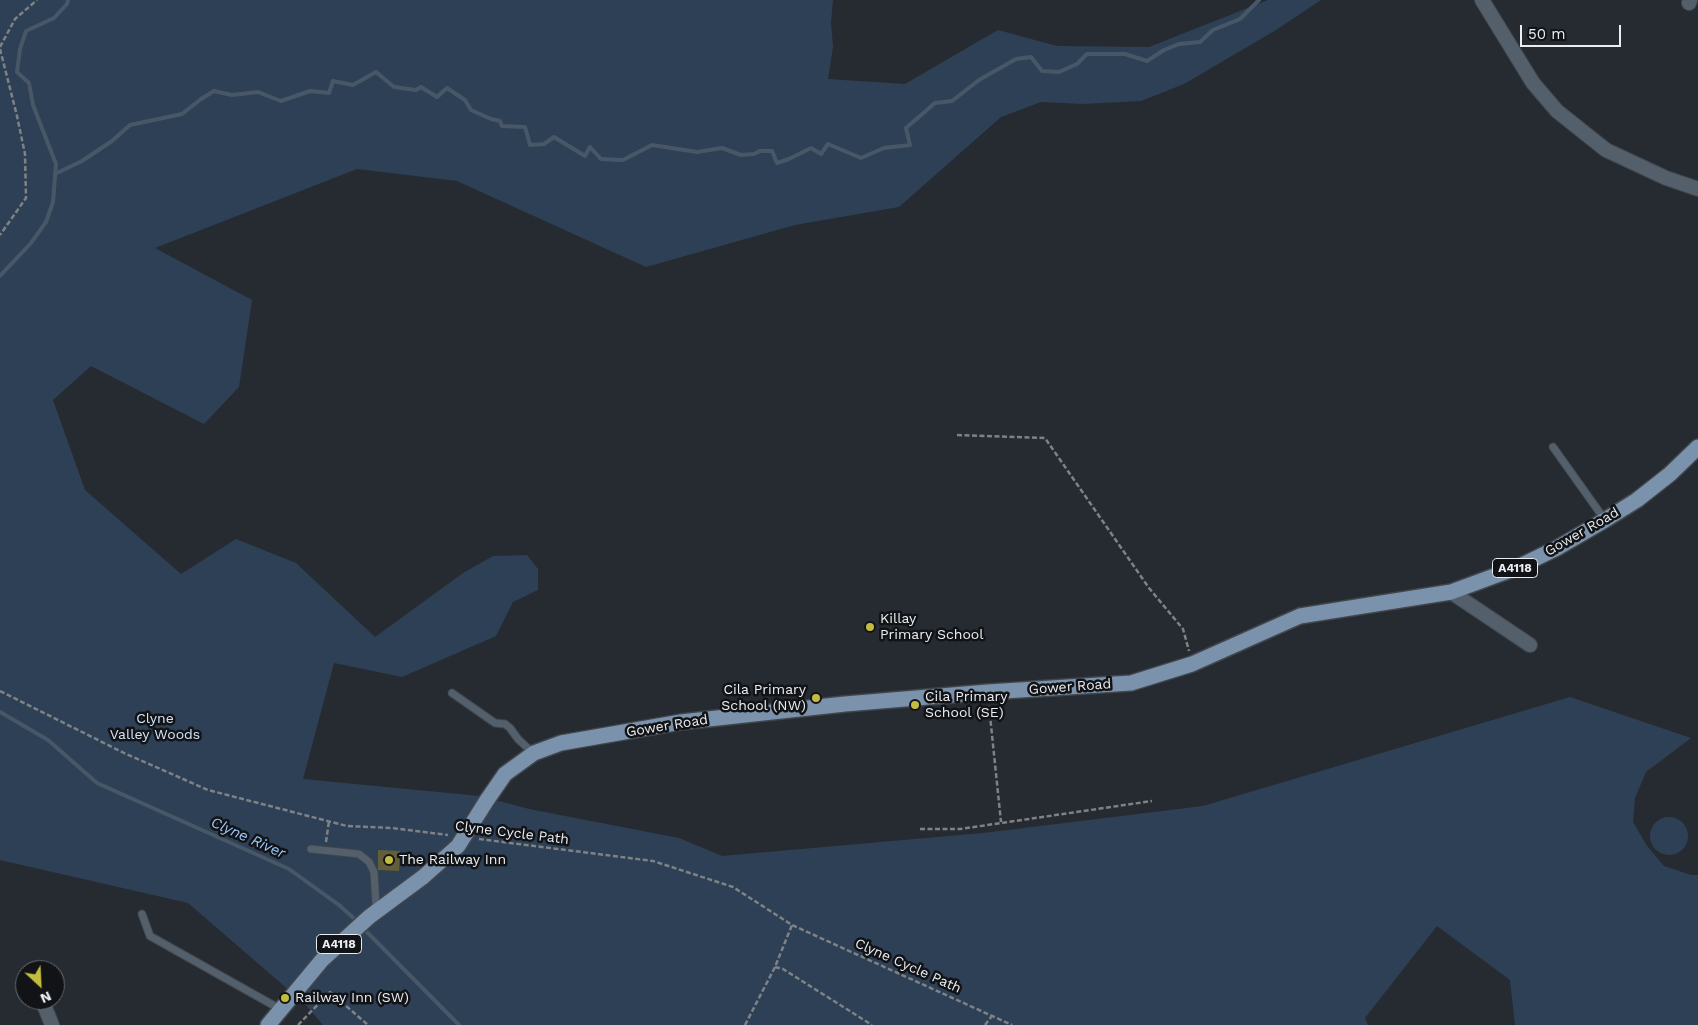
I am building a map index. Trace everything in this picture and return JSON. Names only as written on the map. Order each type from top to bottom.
[{"type":"main road","name":"Gower Road","points":[[268,1025],[322,960],[369,917],[423,877],[458,846],[505,774],[534,753],[561,743],[681,722],[845,704],[1131,683],[1192,664],[1300,616],[1451,592],[1516,568],[1557,548],[1637,500],[1670,474],[1698,447]]},
{"type":"street","points":[[1482,0],[1533,84],[1557,111],[1606,150],[1666,178],[1698,189]]},
{"type":"street","points":[[1451,592],[1530,645]]},
{"type":"street","points":[[46,1010],[52,1025]]},
{"type":"lane","points":[[1554,447],[1605,520]]},
{"type":"lane","points":[[452,693],[495,723],[505,724],[534,753]]},
{"type":"lane","points":[[311,849],[359,854],[369,862],[374,872],[376,905],[369,917]]},
{"type":"lane","points":[[142,914],[150,936],[280,1009]]},
{"type":"path","points":[[0,235],[26,198],[25,154],[0,48],[15,19],[37,0]]},
{"type":"path","points":[[957,435],[1046,438],[1149,588],[1183,629],[1192,664]]},
{"type":"path","name":"Clyne Cycle Path","points":[[0,690],[124,753],[208,790],[347,826],[392,828],[451,835]]},
{"type":"path","points":[[988,692],[1000,822]]},
{"type":"path","points":[[920,829],[960,829],[1152,801]]},
{"type":"path","points":[[325,850],[329,821]]},
{"type":"path","name":"Clyne Cycle Path","points":[[471,838],[653,862],[733,888],[792,925],[1012,1025]]},
{"type":"path","points":[[745,1025],[775,967],[792,925]]},
{"type":"path","points":[[775,967],[783,969],[872,1025]]},
{"type":"path","points":[[298,1025],[330,992],[368,1025]]},
{"type":"path","points":[[985,1025],[992,1016]]},
{"type":"green space","name":"Clyne Valley Woods","points":[[0,0],[833,0],[831,23],[833,47],[828,79],[905,84],[998,30],[1057,46],[1149,47],[1268,0],[1321,0],[1276,30],[1184,84],[1141,101],[1082,104],[1041,102],[1001,117],[899,207],[795,225],[646,267],[457,181],[357,169],[155,248],[252,300],[239,387],[204,424],[91,366],[53,400],[85,490],[181,574],[236,539],[296,563],[375,637],[463,573],[493,556],[527,555],[538,569],[538,590],[513,602],[496,636],[402,677],[334,663],[303,779],[480,796],[529,809],[679,838],[722,856],[983,833],[1203,806],[1570,697],[1691,738],[1646,772],[1635,798],[1633,822],[1647,846],[1664,866],[1691,875],[1698,875],[1698,1025],[1515,1025],[1510,980],[1437,926],[1365,1018],[1368,1025],[323,1025],[305,1004],[188,903],[0,860]]},
{"type":"green space","points":[[1669,817],[1683,822],[1688,836],[1683,850],[1669,855],[1655,850],[1650,836],[1655,822]]},
{"type":"building","name":"The Railway Inn","points":[[378,850],[400,851],[399,871],[378,870]]},
{"type":"waterway","name":"Clyne River","points":[[0,276],[31,243],[46,222],[53,202],[56,164],[33,105],[29,83],[17,72],[20,49],[26,31],[54,18],[67,4],[68,0]]},
{"type":"waterway","points":[[55,174],[82,161],[112,141],[130,125],[182,114],[214,91],[232,95],[258,92],[281,101],[310,91],[329,93],[333,81],[353,85],[376,72],[394,87],[416,90],[421,87],[437,97],[447,88],[465,100],[471,110],[500,121],[502,126],[525,127],[530,145],[544,144],[554,137],[585,156],[590,147],[601,159],[623,160],[652,145],[697,152],[722,148],[741,155],[754,154],[760,151],[772,151],[777,163],[811,148],[821,154],[828,144],[861,158],[884,148],[910,145],[906,128],[935,103],[952,101],[979,80],[1016,59],[1031,57],[1042,71],[1059,72],[1077,64],[1087,54],[1125,54],[1147,61],[1164,50],[1179,44],[1200,42],[1213,30],[1240,19],[1259,0]]},
{"type":"waterway","name":"Clyne River","points":[[0,712],[48,740],[97,783],[289,869],[339,905],[358,922]]},
{"type":"waterway","name":"Clyne River","points":[[362,927],[459,1025]]},
{"type":"place","name":"Killay Primary School","points":[[870,627]]},
{"type":"place","name":"Cila Primary School (NW)","points":[[816,698]]},
{"type":"place","name":"Cila Primary School (SE)","points":[[915,705]]},
{"type":"place","name":"The Railway Inn","points":[[389,860]]},
{"type":"place","name":"Railway Inn (SW)","points":[[285,998]]}]
